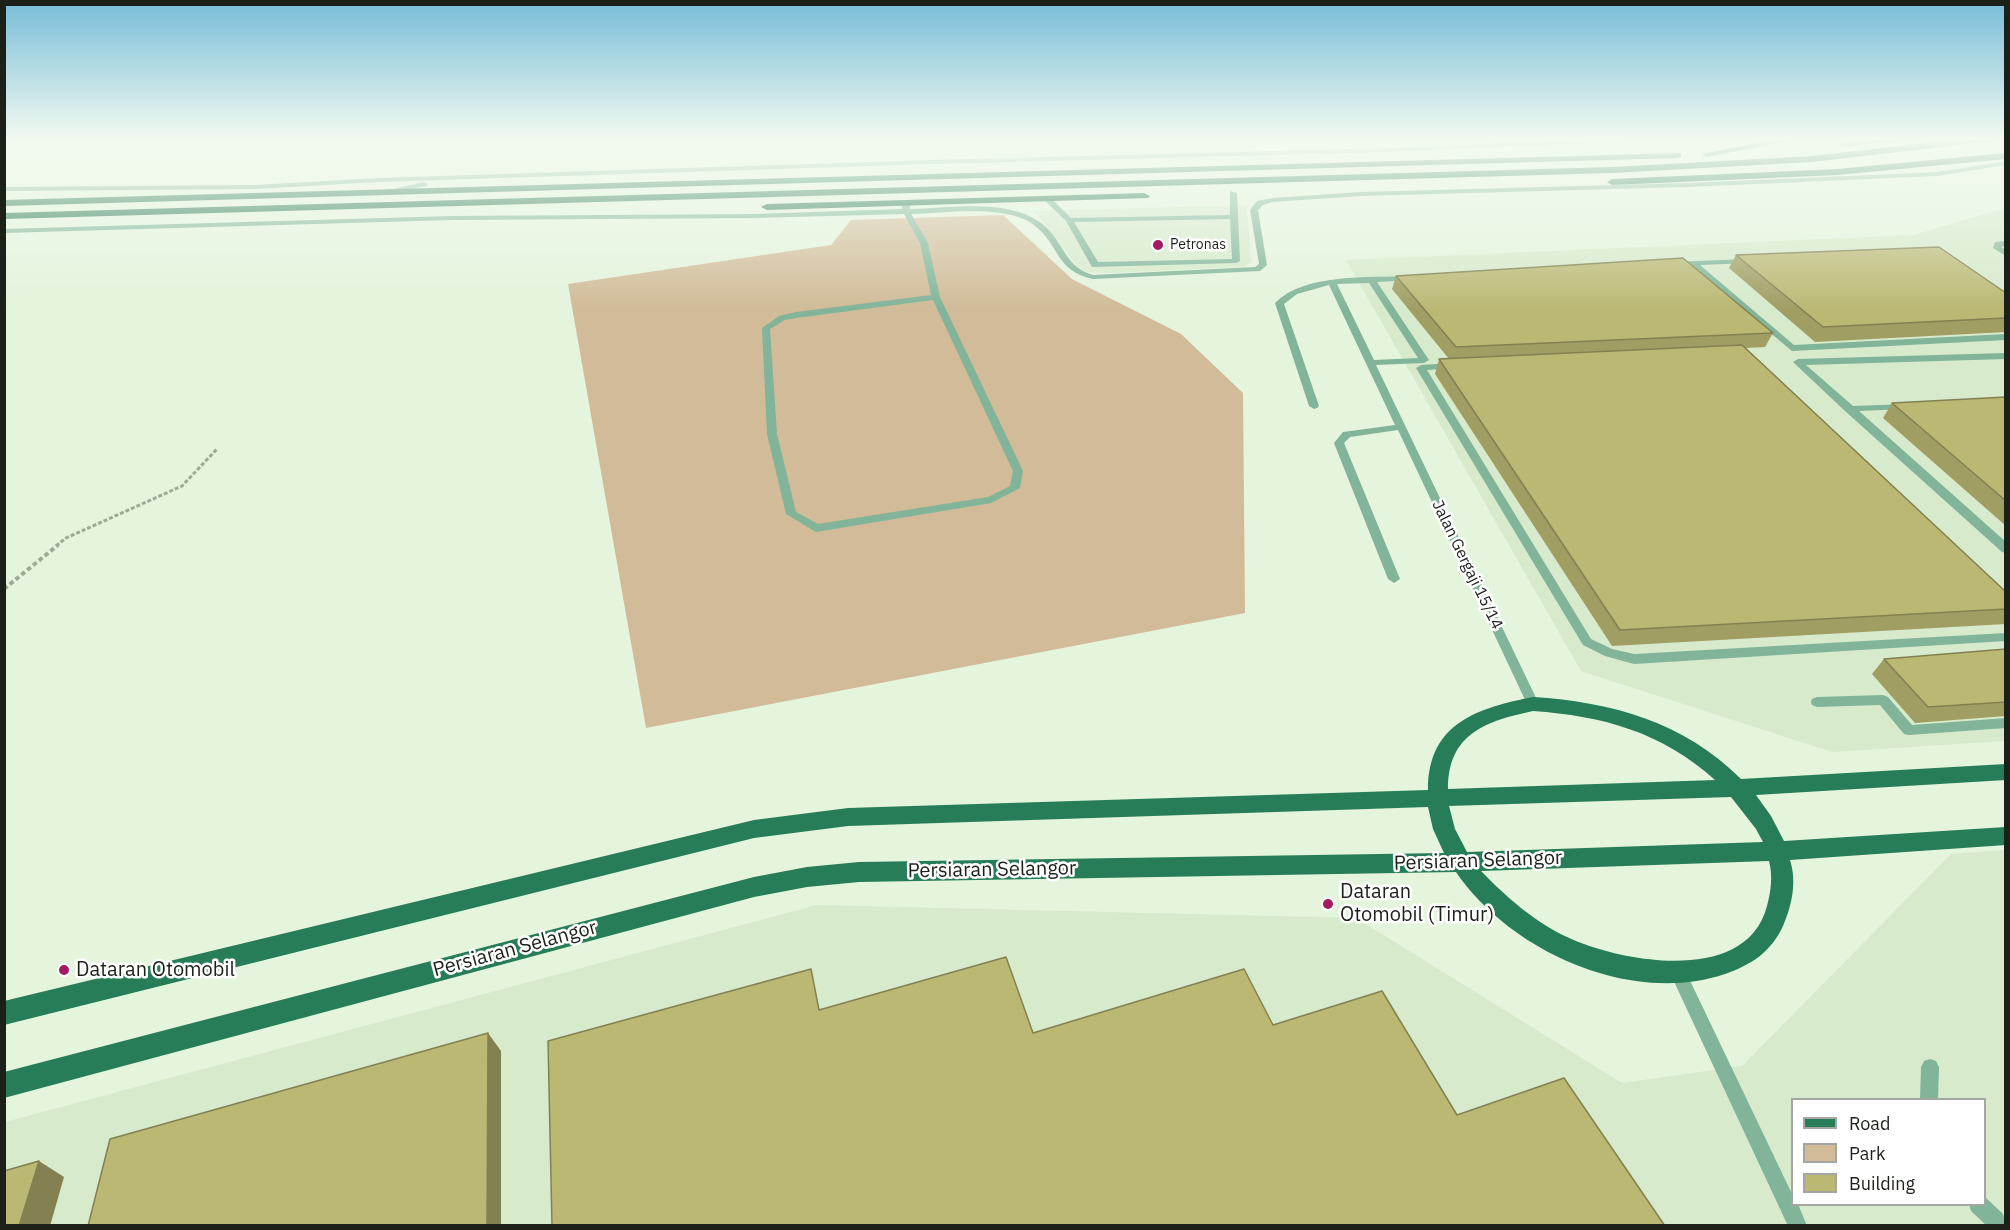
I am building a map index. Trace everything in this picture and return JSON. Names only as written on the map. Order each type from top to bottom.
[{"type":"highway","points":[[4,203],[288,195]]},
{"type":"highway","points":[[4,216],[754,195]]},
{"type":"highway","points":[[531,202],[556,208],[906,207],[1146,195]]},
{"type":"main road","points":[[1533,704],[1585,707],[1640,722],[1692,750],[1736,788],[1762,819],[1779,851],[1784,896],[1768,935],[1732,962],[1678,974],[1616,966],[1554,942],[1499,906],[1460,862],[1443,829],[1435,797],[1440,760],[1460,732],[1492,712],[1533,704]]},
{"type":"main road","points":[[4,1013],[754,829],[848,817],[1736,788],[2006,772]]},
{"type":"main road","name":"Persiaran Selangor","points":[[4,1085],[674,908],[807,877],[858,872],[1460,862],[1779,851],[2006,836]]},
{"type":"lane","points":[[1047,199],[1069,220],[1095,265],[1236,261],[1233,195]]},
{"type":"lane","points":[[4,231],[452,218],[754,216],[906,207],[994,209],[1019,214],[1040,225],[1072,271],[1082,276],[1243,271],[1263,265],[1254,210],[1260,203],[1272,200],[1340,195]]},
{"type":"lane","points":[[906,207],[924,243],[936,297],[1018,471],[1015,488],[991,500],[816,528],[791,514],[772,434],[766,328],[782,318],[796,315],[936,297]]},
{"type":"lane","points":[[1069,220],[1234,217]]},
{"type":"lane","points":[[2006,243],[1997,248],[2006,254]]},
{"type":"lane","points":[[1665,264],[1763,260]]},
{"type":"lane","points":[[1196,262],[1202,272]]},
{"type":"lane","points":[[1692,263],[1792,348],[2006,337]]},
{"type":"lane","points":[[1314,406],[1279,303],[1294,292],[1332,282],[1418,277]]},
{"type":"lane","points":[[1370,363],[1424,360],[1371,280]]},
{"type":"lane","name":"Jalan Gergaji 15/14","points":[[1332,282],[1533,704]]},
{"type":"lane","points":[[2006,356],[1798,362],[2006,549]]},
{"type":"lane","points":[[1468,366],[1420,368],[1587,642],[1609,653],[1634,659],[2006,637]]},
{"type":"lane","points":[[1848,409],[1916,406]]},
{"type":"lane","points":[[1394,579],[1339,443],[1347,434],[1400,427]]},
{"type":"lane","points":[[1817,702],[1883,700],[1909,729],[2006,723]]},
{"type":"lane","points":[[1678,974],[1798,1226]]},
{"type":"lane","points":[[1929,1098],[1930,1067]]},
{"type":"lane","points":[[1981,1206],[2000,1221]]},
{"type":"path","points":[[4,589],[66,538],[182,486],[217,449]]},
{"type":"shaded area","points":[[1247,205],[1251,262],[1244,267],[1111,273],[1086,272],[1078,267],[1034,211]]},
{"type":"shaded area","points":[[2005,208],[2005,741],[1832,752],[1581,671],[1346,260],[1913,235]]},
{"type":"shaded area","points":[[2005,850],[2005,1225],[5,1226],[5,1122],[817,905],[1356,918],[1622,1083],[1742,1066],[1951,854]]},
{"type":"green space","points":[[1003,215],[1072,279],[1181,334],[1243,393],[1245,613],[646,728],[568,284],[831,245],[851,220]]},
{"type":"building","points":[[1939,247],[2006,293],[2006,318],[1823,327],[1736,255]]},
{"type":"building","points":[[1683,258],[1773,333],[1456,347],[1396,276]]},
{"type":"building","points":[[1742,345],[2006,592],[2006,609],[1620,630],[1439,359]]},
{"type":"building","points":[[2006,397],[2006,501],[1892,403]]},
{"type":"building","points":[[2006,649],[2006,702],[1928,707],[1884,659]]},
{"type":"building","points":[[1006,957],[1033,1033],[1244,969],[1273,1025],[1382,991],[1457,1115],[1564,1078],[1665,1226],[552,1226],[548,1041],[811,969],[819,1010]]},
{"type":"building","points":[[488,1033],[487,1226],[88,1226],[110,1139]]},
{"type":"building","points":[[39,1161],[19,1226],[4,1226],[4,1171]]},
{"type":"place","name":"Petronas","points":[[1158,245]]},
{"type":"place","name":"Dataran Otomobil (Timur)","points":[[1328,904]]},
{"type":"place","name":"Dataran Otomobil","points":[[64,970]]}]
